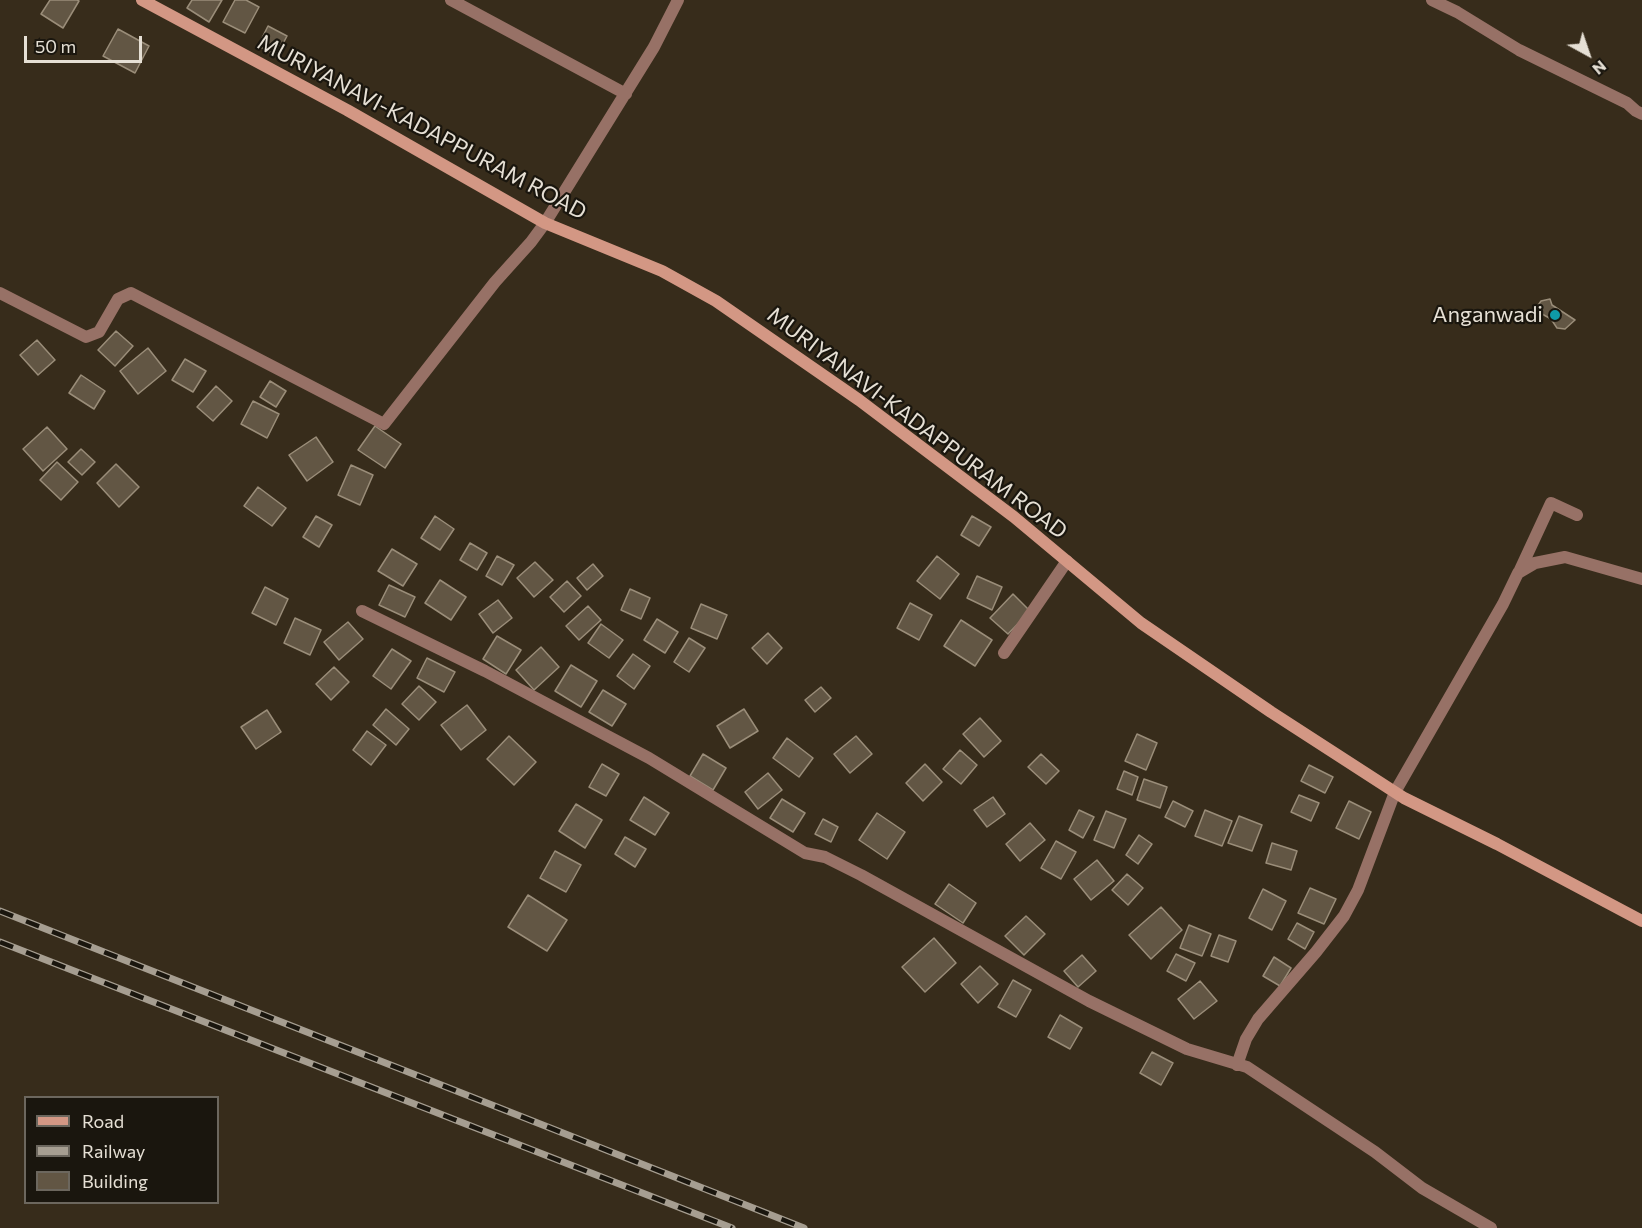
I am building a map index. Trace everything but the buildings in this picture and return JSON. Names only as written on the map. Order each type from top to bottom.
[{"type":"main road","name":"MURIYANAVI-KADAPPURAM ROAD","points":[[142,0],[346,110],[544,223],[663,271],[716,301],[859,400],[1014,517],[1141,622],[1270,712],[1404,798],[1497,844],[1642,921]]},
{"type":"street","points":[[451,0],[626,94]]},
{"type":"street","points":[[0,293],[86,337],[99,332],[118,299],[131,293],[384,424],[495,282],[531,242],[626,94],[678,0]]},
{"type":"street","points":[[1431,0],[1457,12],[1520,50],[1627,103],[1642,114]]},
{"type":"street","points":[[1237,1065],[1246,1039],[1258,1019],[1344,916],[1358,890],[1395,792],[1503,604],[1551,503],[1577,515]]},
{"type":"street","points":[[1518,573],[1535,563],[1565,557],[1642,579]]},
{"type":"street","points":[[1004,653],[1067,561]]},
{"type":"street","points":[[362,611],[485,671],[649,758],[805,853],[825,857],[861,875],[1089,1001],[1187,1049],[1246,1067],[1365,1145],[1422,1188],[1491,1228]]},
{"type":"railway","points":[[0,911],[804,1228]]},
{"type":"railway","points":[[0,942],[732,1228]]},
{"type":"place","name":"Anganwadi","points":[[1555,315]]}]
